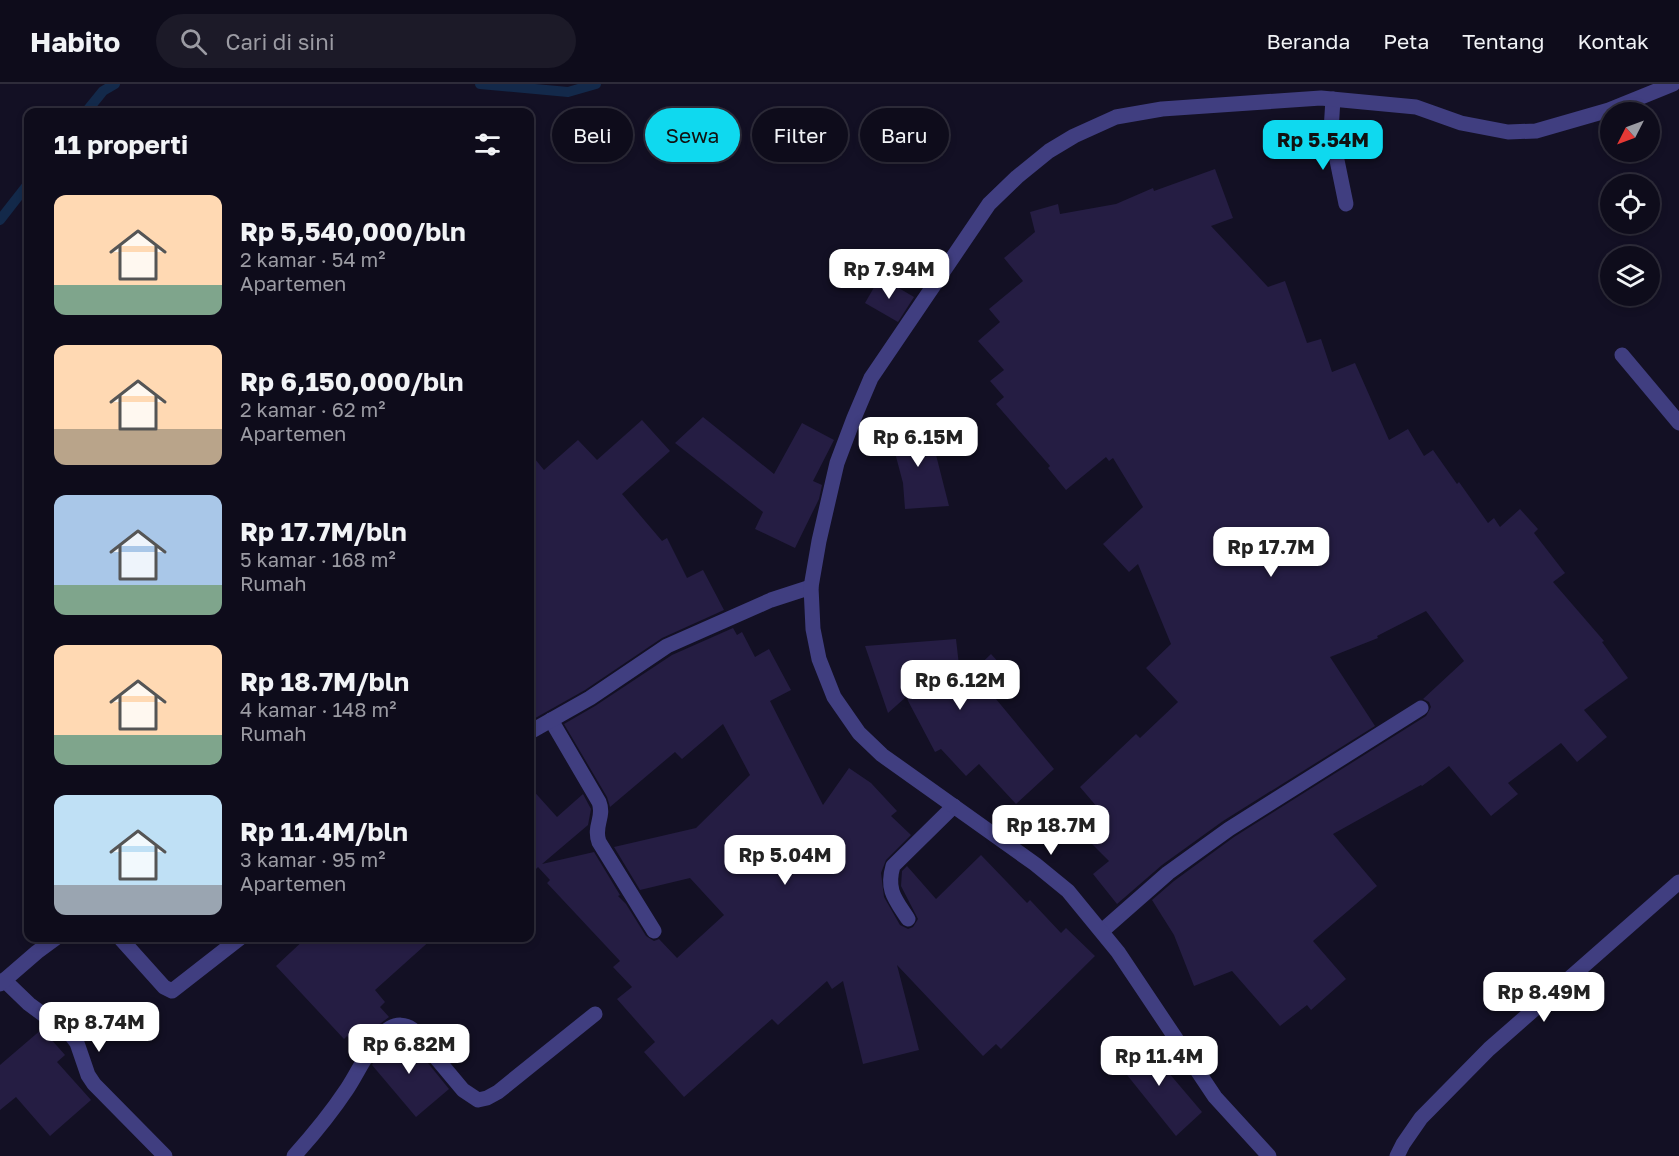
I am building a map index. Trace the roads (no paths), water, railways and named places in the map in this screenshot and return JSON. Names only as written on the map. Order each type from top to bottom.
[{"type":"street","points":[[1269,1156],[1215,1096],[1106,928],[1068,891],[1035,864],[882,755],[859,733],[834,697],[819,659],[813,629],[811,587],[837,463],[871,378],[989,204],[1049,151],[1074,135],[1116,117],[1162,109],[1321,98],[1332,105],[1416,107],[1461,123],[1508,132],[1536,131],[1609,110],[1673,84]]},
{"type":"street","points":[[1332,105],[1331,130],[1346,204]]},
{"type":"street","points":[[1622,356],[1679,423]]},
{"type":"street","points":[[534,730],[590,698],[667,646],[771,600],[811,587]]},
{"type":"street","points":[[1106,928],[1168,873],[1228,829],[1421,708]]},
{"type":"street","points":[[550,720],[601,806],[596,832],[599,842],[654,931]]},
{"type":"street","points":[[908,919],[892,893],[889,878],[893,866],[954,806]]},
{"type":"street","points":[[1397,1156],[1421,1118],[1489,1049],[1679,882]]},
{"type":"street","points":[[51,942],[2,982],[71,1035],[77,1043],[88,1075],[94,1084],[165,1156]]},
{"type":"street","points":[[124,942],[164,987],[172,992],[235,942]]},
{"type":"street","points":[[294,1156],[320,1127],[348,1088],[368,1054],[389,1028],[399,1025],[412,1029],[463,1090],[478,1100],[498,1092],[596,1014]]},
{"type":"waterway","points":[[89,108],[103,91],[115,84]]},
{"type":"waterway","points":[[480,84],[568,92],[596,84]]},
{"type":"waterway","points":[[0,220],[24,189]]}]
